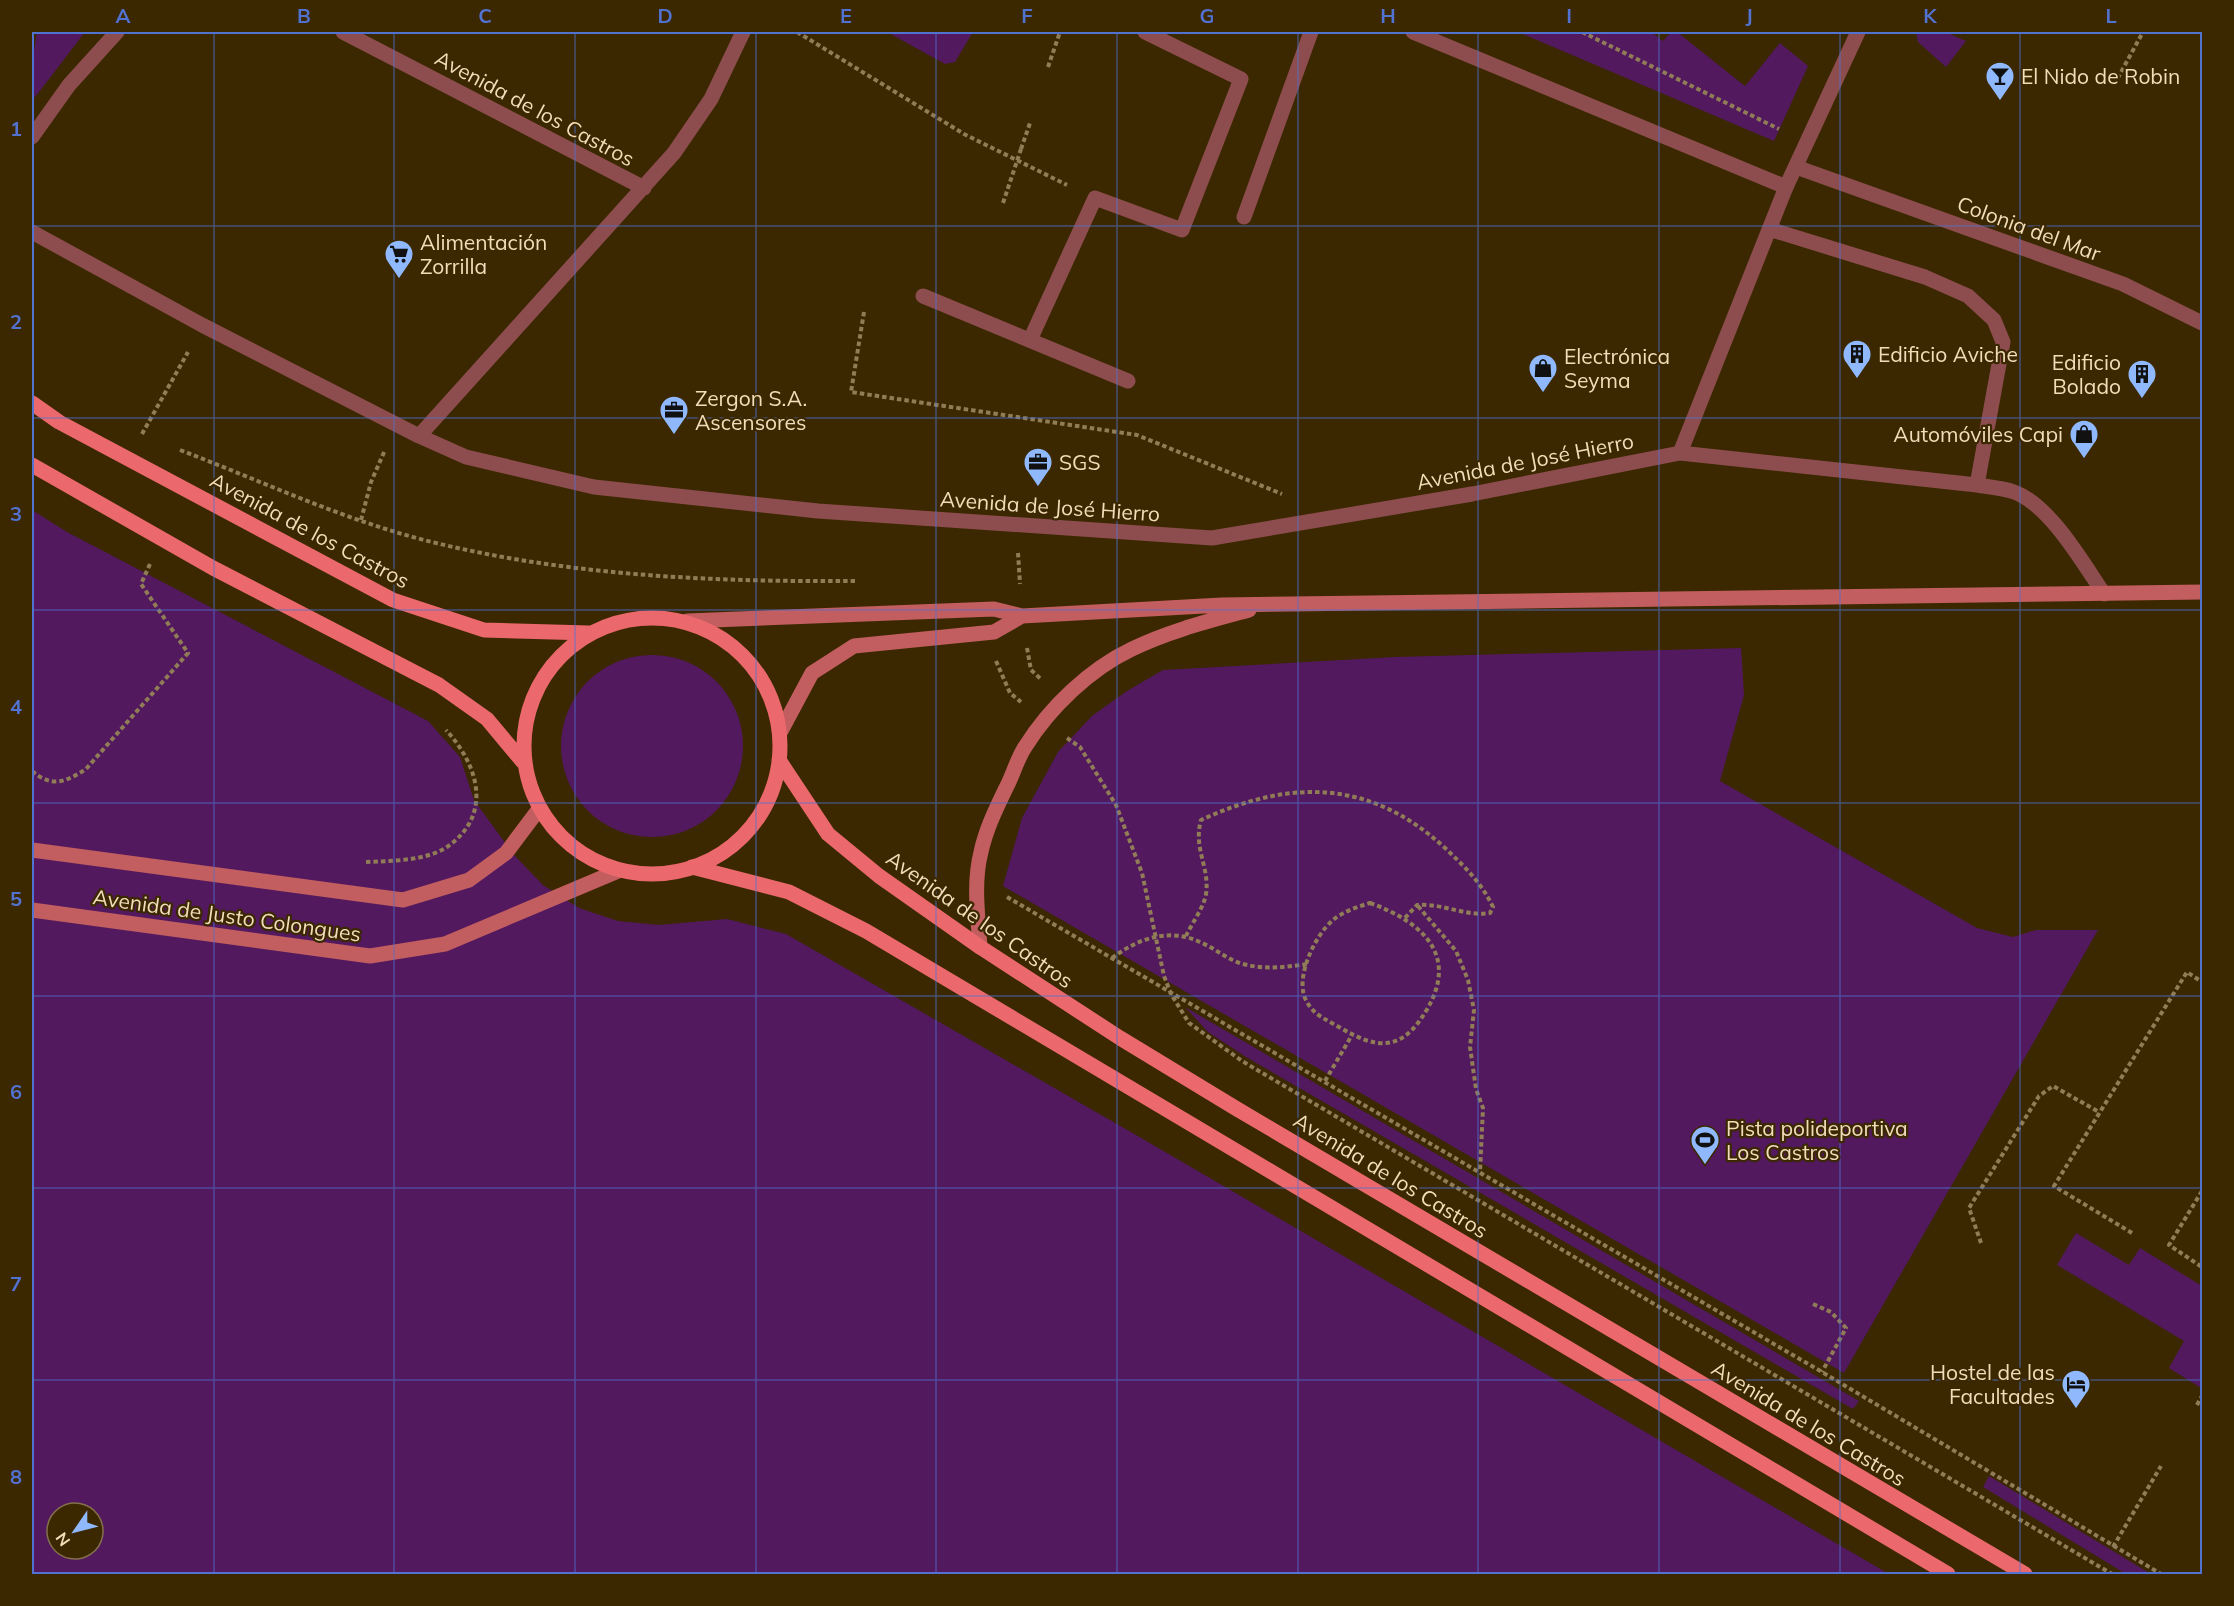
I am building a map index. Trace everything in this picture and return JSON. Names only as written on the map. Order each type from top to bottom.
[{"type":"main road","name":"Avenida de los Castros","points":[[32,404],[58,422],[393,600],[484,630],[588,633]]},
{"type":"main road","points":[[32,465],[213,568],[439,685],[487,719],[523,762],[539,809],[573,848],[618,871],[668,875],[717,860],[755,826],[778,781],[781,731],[765,682],[732,644],[687,621]]},
{"type":"main road","points":[[523,762],[527,711],[550,666],[588,633],[637,617],[687,621],[994,609],[1022,616],[1222,605],[2202,592]]},
{"type":"main road","points":[[980,947],[977,880],[980,853],[990,822],[1025,747],[1063,699],[1100,669],[1130,650],[1171,632],[1263,606]]},
{"type":"main road","points":[[781,731],[812,673],[854,646],[994,632],[1022,616]]},
{"type":"main road","name":"Avenida de los Castros","points":[[779,760],[828,834],[879,876],[980,947],[1120,1038],[1227,1103],[2025,1575]]},
{"type":"main road","name":"Avenida de Justo Colongues","points":[[32,850],[403,900],[469,880],[506,853],[539,809]]},
{"type":"main road","points":[[692,867],[789,892],[866,931],[1948,1575]]},
{"type":"main road","name":"Avenida de Justo Colongues","points":[[32,910],[370,956],[445,944],[618,871]]},
{"type":"street","points":[[32,137],[69,85],[117,32]]},
{"type":"street","name":"Avenida de los Castros","points":[[343,32],[644,188]]},
{"type":"street","points":[[32,232],[202,325],[419,436],[674,153],[711,99],[743,32]]},
{"type":"street","points":[[1030,340],[1095,198],[1182,230],[1241,79],[1145,32]]},
{"type":"street","points":[[1244,217],[1311,32]]},
{"type":"street","points":[[1413,32],[1742,171],[1786,187]]},
{"type":"street","points":[[1680,453],[1786,187],[1858,32]]},
{"type":"street","name":"Colonia del Mar","points":[[1796,167],[2123,284],[2202,323]]},
{"type":"street","points":[[1769,229],[1925,277],[1968,296],[1994,320],[2003,342],[1977,485]]},
{"type":"street","points":[[923,296],[1128,381]]},
{"type":"street","name":"Avenida de José Hierro","points":[[419,436],[466,457],[594,487],[818,511],[1212,538],[1472,494],[1680,453],[1977,485],[2015,492],[2040,510],[2071,545],[2104,594]]},
{"type":"path","points":[[797,32],[964,134],[1095,198]]},
{"type":"path","points":[[1048,67],[1060,32]]},
{"type":"path","points":[[1582,32],[1807,143]]},
{"type":"path","points":[[2114,85],[2143,32]]},
{"type":"path","points":[[1003,203],[1030,123]]},
{"type":"path","points":[[864,312],[851,392],[1137,435],[1291,498],[1323,519]]},
{"type":"path","points":[[142,435],[202,325]]},
{"type":"path","points":[[135,431],[153,439]]},
{"type":"path","points":[[175,448],[361,520],[434,543],[534,563],[668,578],[866,581]]},
{"type":"path","points":[[361,520],[370,482]]},
{"type":"path","points":[[32,771],[41,779],[66,782],[87,769],[188,653],[141,584],[150,564]]},
{"type":"path","points":[[994,632],[996,666],[1010,693],[1044,722],[1080,747],[1116,805],[1142,873],[1164,976],[1189,1023],[1242,1061],[2112,1575]]},
{"type":"path","points":[[360,862],[404,861],[446,849],[467,828],[478,806],[476,783],[458,742],[443,727]]},
{"type":"path","points":[[1186,936],[1206,895],[1205,875],[1196,836],[1200,820],[1253,800],[1304,792],[1336,792],[1364,798],[1425,831],[1481,883],[1493,907],[1490,914],[1478,915],[1436,904],[1417,905],[1404,919]]},
{"type":"path","points":[[977,880],[1822,1372],[2161,1575]]},
{"type":"path","points":[[1370,903],[1404,919],[1428,939],[1437,953],[1440,981],[1426,1011],[1411,1030],[1396,1040],[1378,1046],[1352,1035],[1314,1012],[1305,1001],[1302,987],[1308,964],[1321,935],[1332,921],[1350,909],[1370,903]]},
{"type":"path","points":[[1417,905],[1456,951],[1468,980],[1474,1010],[1470,1047],[1476,1089],[1483,1108],[1480,1172]]},
{"type":"path","points":[[1111,958],[1131,944],[1156,935],[1186,936],[1240,963],[1265,969],[1308,964]]},
{"type":"path","points":[[2132,1233],[2054,1186],[2187,972],[2202,982]]},
{"type":"path","points":[[1325,1081],[1352,1035]]},
{"type":"path","points":[[1981,1243],[1969,1208],[2039,1096],[2053,1086],[2099,1112]]},
{"type":"path","points":[[2202,1191],[2169,1245],[2202,1267]]},
{"type":"path","points":[[1813,1304],[1831,1312],[1846,1328],[1822,1372]]},
{"type":"path","points":[[2198,1405],[2202,1396]]},
{"type":"path","points":[[2113,1547],[2161,1466]]},
{"type":"shaded area","points":[[37,32],[85,32],[32,101],[32,63]]},
{"type":"shaded area","points":[[887,32],[973,32],[955,62],[945,64]]},
{"type":"shaded area","points":[[1518,32],[1651,32],[1663,41],[1671,32],[1677,32],[1745,86],[1780,43],[1808,66],[1774,141]]},
{"type":"shaded area","points":[[1916,32],[1945,32],[1966,41],[1946,67],[1918,42]]},
{"type":"shaded area","points":[[32,510],[67,532],[428,721],[460,757],[474,800],[514,855],[543,885],[579,908],[618,921],[659,925],[727,919],[786,934],[1136,1135],[1889,1574],[32,1574]]},
{"type":"shaded area","points":[[1741,648],[1744,695],[1720,781],[1977,928],[2013,937],[2036,930],[2098,930],[1844,1373],[1003,886],[1022,818],[1058,752],[1092,716],[1127,691],[1163,670],[1396,657]]},
{"type":"shaded area","points":[[652,655],[670,656],[687,662],[703,670],[717,681],[728,695],[736,711],[742,728],[742,764],[736,781],[728,797],[717,811],[703,822],[687,830],[670,836],[652,837],[634,836],[617,830],[601,822],[587,811],[576,797],[568,781],[562,764],[561,746],[562,728],[568,711],[576,695],[587,681],[601,670],[617,662],[634,656]]},
{"type":"shaded area","points":[[1185,1007],[1859,1401],[1853,1409],[1246,1057],[1208,1032]]},
{"type":"shaded area","points":[[2076,1233],[2129,1265],[2140,1248],[2202,1286],[2201,1388],[2169,1368],[2184,1341],[2057,1265]]},
{"type":"shaded area","points":[[1989,1476],[2151,1574],[2126,1574],[1983,1487]]},
{"type":"place","name":"El Nido de Robin","points":[[2000,102]]},
{"type":"place","name":"Alimentación Zorrilla","points":[[399,280]]},
{"type":"place","name":"Edificio Aviche","points":[[1857,380]]},
{"type":"place","name":"Electrónica Seyma","points":[[1543,394]]},
{"type":"place","name":"Edificio Bolado","points":[[2142,400]]},
{"type":"place","name":"Zergon S.A. Ascensores","points":[[674,436]]},
{"type":"place","name":"Automóviles Capi","points":[[2084,460]]},
{"type":"place","name":"SGS","points":[[1038,488]]},
{"type":"place","name":"Pista polideportiva Los Castros","points":[[1705,1166]]},
{"type":"place","name":"Hostel de las Facultades","points":[[2076,1410]]}]
